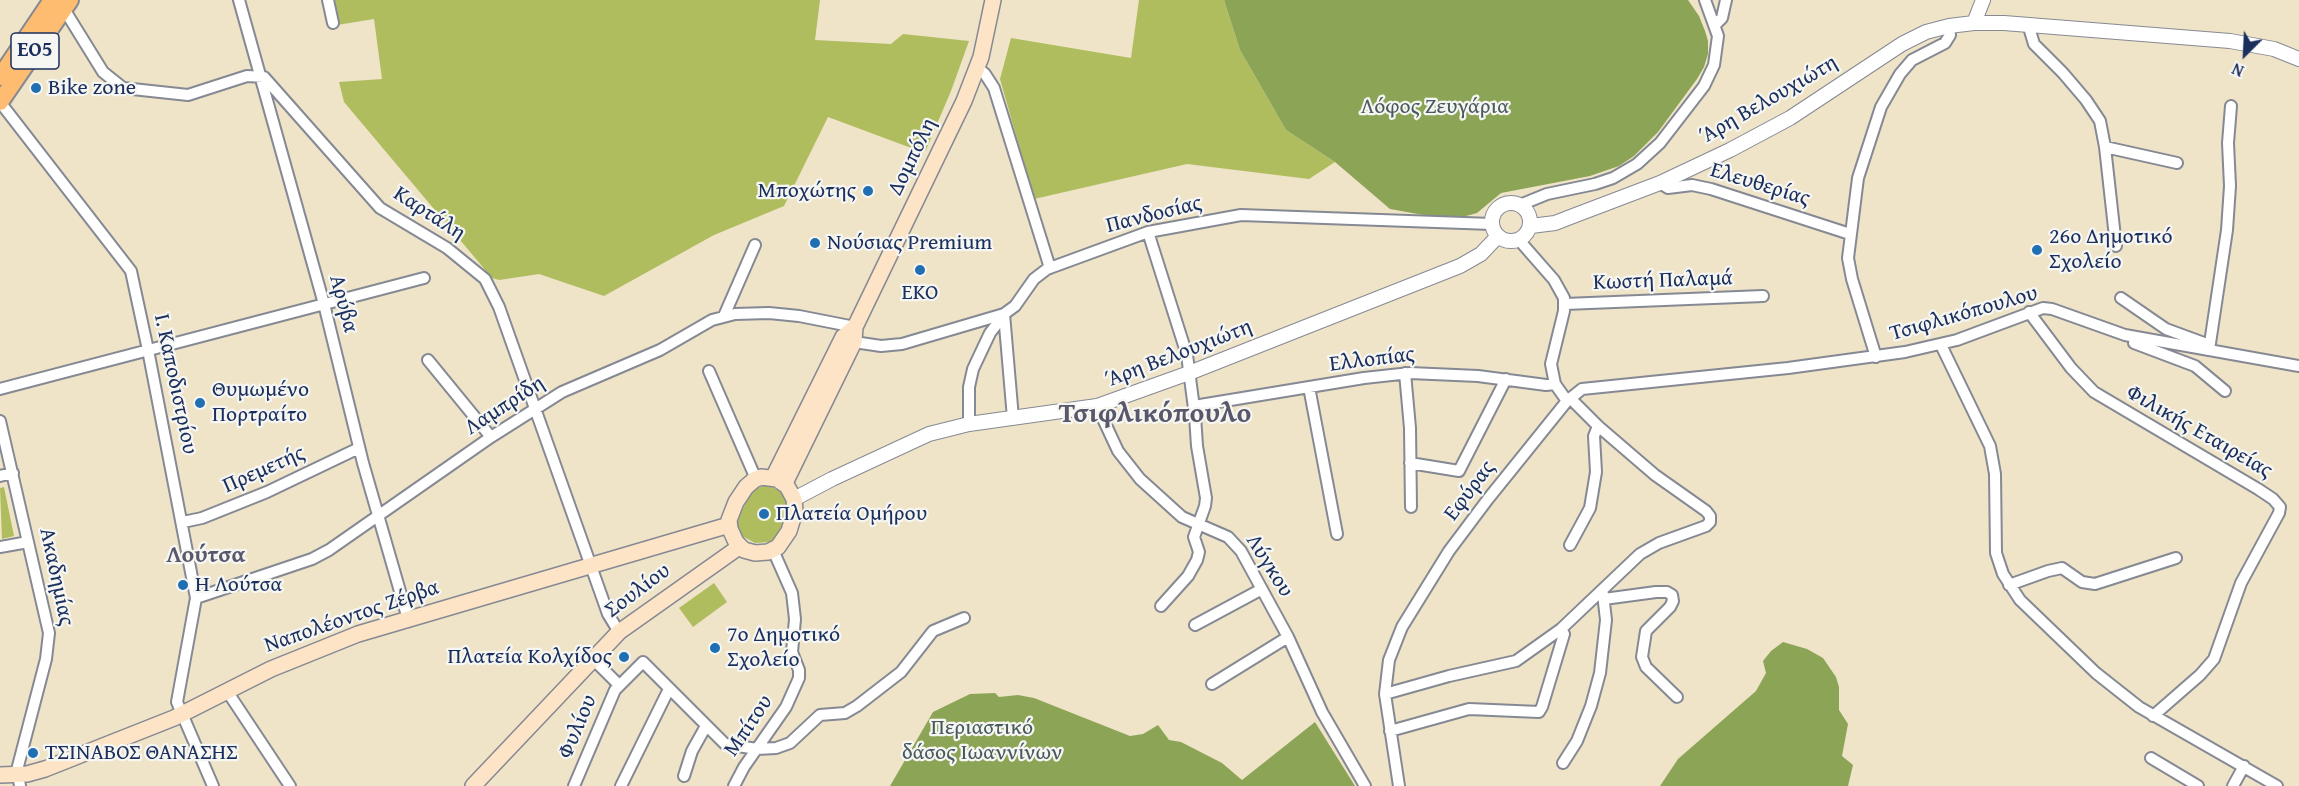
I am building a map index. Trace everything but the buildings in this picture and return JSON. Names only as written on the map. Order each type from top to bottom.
[{"type":"main road","name":"Δομπόλη","points":[[779,481],[843,337],[855,334],[946,140],[977,67],[993,0]]},
{"type":"main road","name":"ΕΟ5","points":[[0,102],[7,70],[62,3]]},
{"type":"main road","points":[[756,479],[779,481],[794,499],[795,511],[791,526],[782,542],[773,550],[755,553],[739,547],[731,534],[729,525],[730,515],[736,502],[746,487],[756,479]]},
{"type":"main road","name":"Ναπολέοντος Ζέρβα","points":[[0,776],[18,780],[183,714],[293,660],[358,634],[729,525]]},
{"type":"main road","name":"Σουλίου","points":[[473,786],[619,632],[739,547]]},
{"type":"street","name":"Αρύβα","points":[[239,0],[324,304],[359,448],[408,619]]},
{"type":"street","points":[[328,0],[333,23]]},
{"type":"street","points":[[1520,205],[1547,194],[1605,181],[1623,173],[1649,155],[1699,93],[1712,72],[1718,47],[1715,25],[1705,0]]},
{"type":"street","points":[[1715,25],[1722,18],[1726,0]]},
{"type":"street","points":[[1974,23],[1983,0]]},
{"type":"street","points":[[62,3],[103,72],[123,88],[188,94],[247,76],[261,76]]},
{"type":"street","name":"Άρη Βελουχιώτη","points":[[1531,225],[1555,223],[1660,183],[1765,132],[1912,39],[1949,26],[1974,23],[2028,24],[2230,41],[2274,49],[2299,59]]},
{"type":"street","points":[[2028,24],[2034,44],[2063,73],[2095,113],[2102,128],[2116,246]]},
{"type":"street","points":[[1876,357],[1849,270],[1850,234],[1858,178],[1881,106],[1907,65],[1917,57],[1948,41],[1949,26]]},
{"type":"street","points":[[977,67],[994,88],[1050,268]]},
{"type":"street","name":"Καρτάλη","points":[[261,76],[275,87],[380,208],[447,248],[485,279],[499,307],[610,619],[619,632]]},
{"type":"street","name":"Ι. Καποδιστρίου","points":[[0,102],[126,262],[134,284],[183,522],[196,598],[177,702],[213,786]]},
{"type":"street","points":[[2209,350],[2227,230],[2230,186],[2228,143],[2231,106]]},
{"type":"street","points":[[2105,147],[2177,163]]},
{"type":"street","name":"Ελευθερίας","points":[[1660,183],[1668,188],[1692,185],[1711,189],[1850,234]]},
{"type":"street","points":[[1510,203],[1520,205],[1528,211],[1531,225],[1527,234],[1519,240],[1506,241],[1495,230],[1494,214],[1500,206],[1510,203]]},
{"type":"street","name":"Πανδοσίας","points":[[855,334],[881,346],[902,344],[1004,314],[1015,306],[1038,275],[1050,268],[1148,232],[1241,215],[1495,230]]},
{"type":"street","name":"Άρη Βελουχιώτη","points":[[794,499],[921,437],[969,424],[1097,406],[1189,373],[1460,266],[1481,254],[1495,230]]},
{"type":"street","points":[[1148,232],[1186,350],[1198,453],[1206,498],[1194,537],[1199,550],[1197,560],[1188,576],[1161,606]]},
{"type":"street","points":[[1385,694],[1449,676],[1516,661],[1561,629],[1603,594],[1634,559],[1669,538],[1706,526],[1711,520],[1706,511],[1662,480],[1598,426],[1568,399],[1556,384],[1551,372],[1551,356],[1565,304],[1558,286],[1519,240]]},
{"type":"street","points":[[724,316],[755,245]]},
{"type":"street","points":[[0,389],[424,278]]},
{"type":"street","name":"Κωστή Παλαμά","points":[[1565,304],[1763,296]]},
{"type":"street","points":[[2121,298],[2166,329],[2206,345],[2209,350]]},
{"type":"street","name":"Τσιφλικόπουλου","points":[[1568,399],[1582,389],[1590,387],[1717,376],[1876,357],[1941,345],[2029,312],[2048,308],[2118,333],[2299,366]]},
{"type":"street","name":"Φιλικής Εταιρείας","points":[[2029,312],[2072,368],[2094,392],[2258,489],[2280,507],[2279,513],[2241,583],[2214,659],[2200,675],[2153,716]]},
{"type":"street","name":"Λαμπρίδη","points":[[196,598],[319,555],[491,437],[574,385],[660,350],[712,320],[747,313],[779,314],[855,334]]},
{"type":"street","points":[[1004,314],[1013,418]]},
{"type":"street","points":[[969,424],[969,387],[973,369],[990,333],[1004,314]]},
{"type":"street","points":[[2118,333],[2124,338],[2195,366],[2225,391]]},
{"type":"street","points":[[1941,345],[1993,455],[1995,544],[1998,560],[2009,585],[2020,600],[2080,659],[2153,716],[2277,786]]},
{"type":"street","points":[[428,360],[491,437]]},
{"type":"street","points":[[710,371],[756,479]]},
{"type":"street","points":[[1405,373],[1411,507]]},
{"type":"street","name":"Ελλοπίας","points":[[1194,406],[1405,373],[1451,374],[1556,384]]},
{"type":"street","points":[[1410,463],[1459,471],[1506,379]]},
{"type":"street","points":[[1309,387],[1338,534]]},
{"type":"street","name":"Εφύρας","points":[[1399,786],[1385,694],[1392,650],[1415,602],[1482,507],[1568,399]]},
{"type":"street","name":"Λύγκου","points":[[1097,406],[1112,440],[1131,469],[1176,512],[1221,533],[1235,543],[1288,637],[1322,712],[1365,786]]},
{"type":"street","name":"Ακαδημίας","points":[[0,421],[49,639],[18,780]]},
{"type":"street","points":[[1570,545],[1590,508],[1596,472],[1594,436],[1598,426]]},
{"type":"street","name":"Πρεμετής","points":[[183,522],[202,518],[267,492],[359,448]]},
{"type":"street","points":[[0,476],[13,473]]},
{"type":"street","points":[[0,547],[28,542]]},
{"type":"street","name":"Μπίτου","points":[[734,786],[786,708],[796,688],[799,675],[792,652],[795,618],[792,593],[773,550]]},
{"type":"street","points":[[2009,585],[2062,568],[2082,582],[2095,584],[2176,558]]},
{"type":"street","points":[[1195,625],[1262,589]]},
{"type":"street","points":[[1603,594],[1668,592],[1672,595],[1673,601],[1670,607],[1646,631],[1641,657],[1646,667],[1677,697]]},
{"type":"street","points":[[1563,763],[1577,741],[1591,706],[1600,673],[1606,620],[1603,594]]},
{"type":"street","points":[[621,786],[669,689],[725,744],[757,749],[786,746],[820,715],[847,712],[901,672],[933,631],[964,618]]},
{"type":"street","points":[[1390,731],[1462,710],[1482,708],[1539,712],[1563,634],[1561,629]]},
{"type":"street","points":[[1212,684],[1288,637]]},
{"type":"street","points":[[593,659],[619,685]]},
{"type":"street","name":"Φυλίου","points":[[574,786],[612,695],[619,685],[643,662],[669,689]]},
{"type":"street","points":[[227,691],[290,786]]},
{"type":"street","points":[[684,776],[688,760],[706,726]]},
{"type":"street","points":[[2151,758],[2198,786]]},
{"type":"street","points":[[2233,786],[2244,766]]},
{"type":"green space","points":[[332,0],[820,0],[815,40],[891,44],[903,34],[969,41],[926,150],[922,152],[828,117],[784,206],[714,235],[604,296],[539,274],[499,280],[492,278],[344,102],[339,82],[382,79],[374,19],[337,25]]},
{"type":"green space","points":[[1139,0],[1224,0],[1240,50],[1286,130],[1335,162],[1309,179],[1187,164],[1034,199],[1000,79],[1011,38],[1131,58]]},
{"type":"green space","name":"Λόφος Ζευγάρια","points":[[1224,0],[1688,0],[1699,16],[1705,31],[1708,54],[1697,79],[1658,132],[1634,156],[1619,166],[1590,176],[1501,193],[1477,213],[1466,216],[1429,216],[1390,209],[1335,162],[1286,130],[1240,50]]},
{"type":"green space","name":"Πλατεία Ομήρου","points":[[767,485],[783,492],[787,499],[789,512],[786,523],[776,538],[769,542],[755,543],[742,536],[738,530],[738,518],[751,493]]},
{"type":"green space","points":[[4,487],[14,536],[2,539],[0,488]]},
{"type":"green space","points":[[714,583],[727,602],[693,627],[679,608]]},
{"type":"green space","points":[[1783,642],[1807,649],[1823,658],[1836,677],[1839,687],[1839,710],[1848,724],[1842,756],[1853,765],[1848,786],[1660,786],[1678,759],[1756,691],[1766,673],[1763,661]]},
{"type":"green space","name":"Περιαστικό δάσος Ιωαννίνων","points":[[995,693],[999,697],[1018,695],[1034,698],[1130,736],[1143,734],[1158,725],[1169,740],[1181,742],[1222,763],[1242,780],[1315,722],[1355,786],[890,786],[933,712],[970,694]]},
{"type":"place","name":"Bike zone","points":[[36,88]]},
{"type":"place","name":"Μποχώτης","points":[[868,191]]},
{"type":"place","name":"Νούσιας Premium","points":[[815,243]]},
{"type":"place","name":"26ο Δημοτικό Σχολείο","points":[[2037,250]]},
{"type":"place","name":"EKO","points":[[920,270]]},
{"type":"place","name":"Θυμωμένο Πορτραίτο","points":[[200,403]]},
{"type":"place","name":"Πλατεία Ομήρου","points":[[764,514]]},
{"type":"place","name":"Η Λούτσα","points":[[183,585]]},
{"type":"place","name":"7ο Δημοτικό Σχολείο","points":[[715,648]]},
{"type":"place","name":"Πλατεία Κολχίδος","points":[[624,657]]},
{"type":"place","name":"ΤΣΙΝΑΒΟΣ ΘΑΝΑΣΗΣ","points":[[33,753]]},
{"type":"district","name":"Τσιφλικόπουλο","points":[[1155,415]]},
{"type":"district","name":"Λούτσα","points":[[206,556]]}]
